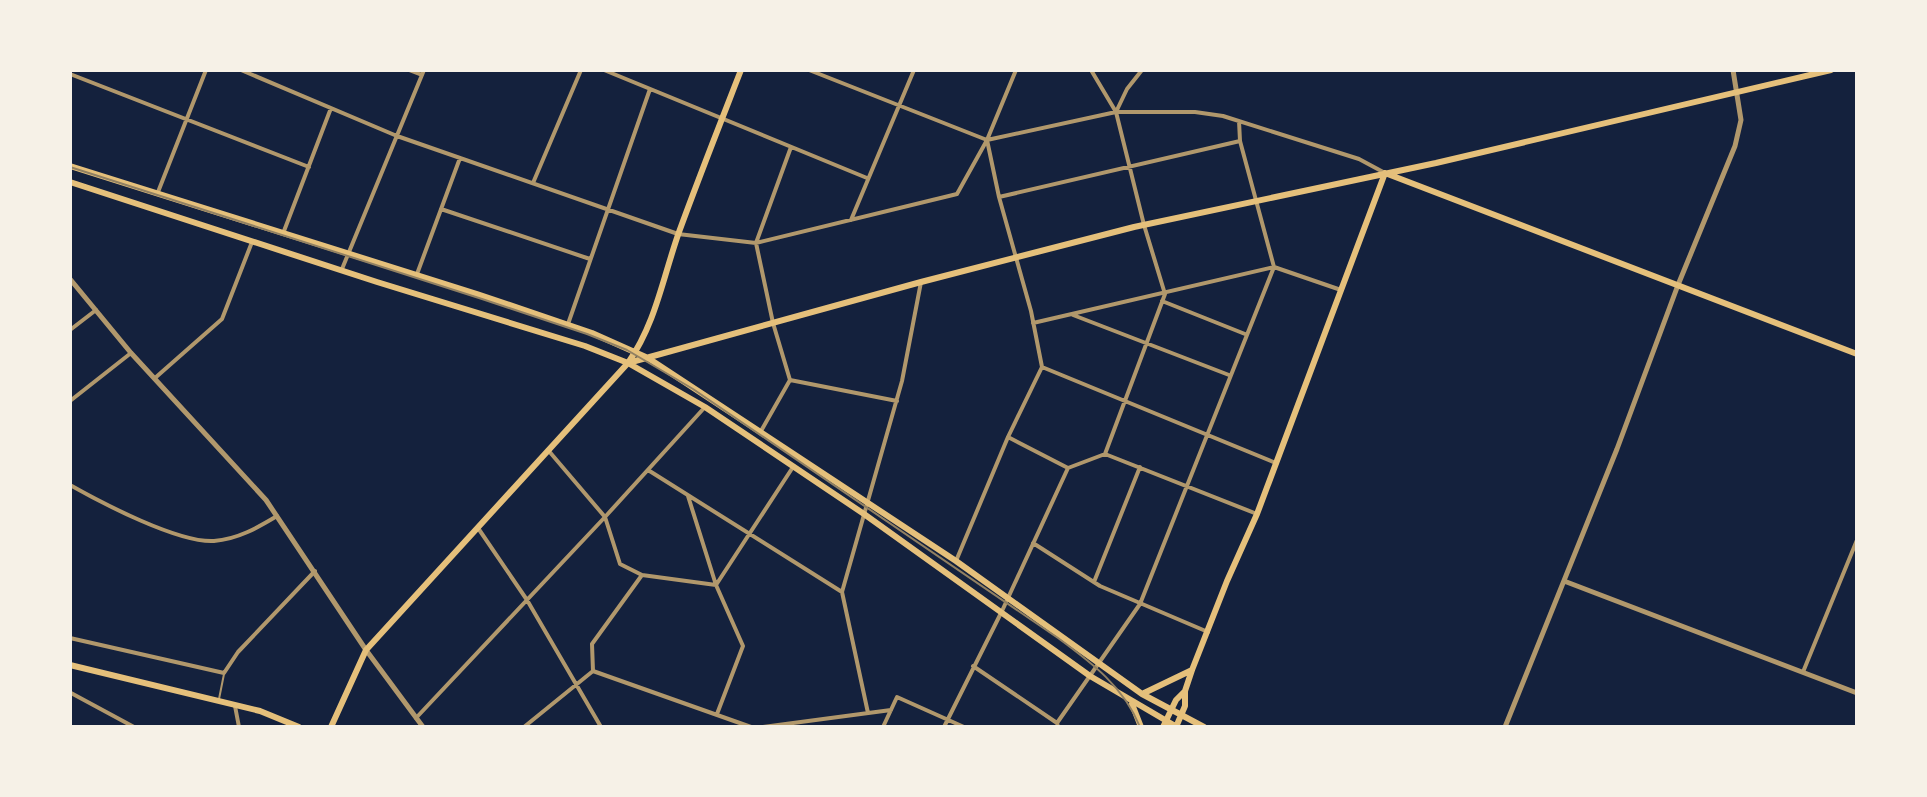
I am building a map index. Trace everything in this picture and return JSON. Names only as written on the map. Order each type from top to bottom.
[{"type":"main road","points":[[331,727],[366,650],[636,352],[651,324],[678,234],[741,70]]},
{"type":"main road","points":[[628,363],[921,282],[1144,225],[1831,70]]},
{"type":"main road","points":[[70,166],[417,274],[568,325],[636,352],[956,561],[1142,694],[1204,727]]},
{"type":"main road","points":[[1385,173],[1857,354]]},
{"type":"main road","points":[[70,182],[585,346],[628,363],[705,407],[864,514],[1090,676],[1164,724],[1177,727],[1192,670],[1257,514],[1385,173]]},
{"type":"main road","points":[[70,665],[234,705],[299,727]]},
{"type":"main road","points":[[1142,694],[1192,670]]},
{"type":"main road","points":[[1164,724],[1176,700],[1185,691]]},
{"type":"main road","points":[[1130,701],[1136,709],[1141,727]]},
{"type":"street","points":[[158,192],[206,70]]},
{"type":"street","points":[[241,70],[397,136],[678,234],[756,243],[957,194],[987,140],[1016,70]]},
{"type":"street","points":[[342,269],[423,73],[409,70]]},
{"type":"street","points":[[533,183],[581,70]]},
{"type":"street","points":[[604,70],[867,178]]},
{"type":"street","points":[[809,70],[987,140],[1116,112],[1195,112],[1239,121],[1359,159],[1385,173]]},
{"type":"street","points":[[851,220],[914,70]]},
{"type":"street","points":[[1091,70],[1116,112],[1165,294],[1105,454]]},
{"type":"street","points":[[1116,112],[1127,89],[1142,70]]},
{"type":"street","points":[[1505,727],[1735,146],[1741,120],[1733,70]]},
{"type":"street","points":[[70,74],[309,167]]},
{"type":"street","points":[[568,325],[650,89]]},
{"type":"street","points":[[284,231],[331,108]]},
{"type":"street","points":[[973,666],[1058,725],[1140,604],[1274,267],[1240,141],[1239,121]]},
{"type":"street","points":[[956,561],[1008,437],[1042,367],[987,140]]},
{"type":"street","points":[[999,197],[1240,141]]},
{"type":"street","points":[[761,431],[790,380],[773,323],[756,243],[791,147]]},
{"type":"street","points":[[417,274],[460,158]]},
{"type":"street","points":[[441,209],[591,259]]},
{"type":"street","points":[[155,378],[222,319],[252,240]]},
{"type":"street","points":[[1033,323],[1274,267],[1341,290]]},
{"type":"street","points":[[70,279],[131,353],[234,463],[277,516],[366,650],[423,727]]},
{"type":"street","points":[[868,713],[842,592],[897,401],[921,282]]},
{"type":"street","points":[[1162,301],[1246,334]]},
{"type":"street","points":[[70,330],[96,310]]},
{"type":"street","points":[[1071,315],[1230,376]]},
{"type":"street","points":[[70,401],[131,353]]},
{"type":"street","points":[[1042,367],[1276,463]]},
{"type":"street","points":[[790,380],[897,401]]},
{"type":"street","points":[[416,718],[705,407]]},
{"type":"street","points":[[1008,437],[1068,468]]},
{"type":"street","points":[[548,450],[605,517],[620,564],[642,575],[716,585]]},
{"type":"street","points":[[944,727],[1068,468],[1105,454],[1257,514]]},
{"type":"street","points":[[716,585],[793,467]]},
{"type":"street","points":[[1094,582],[1140,467]]},
{"type":"street","points":[[648,470],[842,592]]},
{"type":"street","points":[[70,485],[113,510],[196,540],[215,541],[245,535],[277,516]]},
{"type":"street","points":[[688,496],[716,585],[743,646],[717,714]]},
{"type":"street","points":[[477,527],[527,600],[601,727]]},
{"type":"street","points":[[1803,672],[1857,540]]},
{"type":"street","points":[[1033,543],[1094,582],[1208,632]]},
{"type":"street","points":[[70,638],[224,673],[238,652],[315,571]]},
{"type":"street","points":[[524,727],[593,671],[592,644],[642,575]]},
{"type":"street","points":[[1564,581],[1857,693]]},
{"type":"street","points":[[593,671],[751,727]]},
{"type":"street","points":[[71,693],[134,727]]},
{"type":"street","points":[[883,727],[897,697],[964,727]]},
{"type":"street","points":[[234,705],[239,727]]},
{"type":"street","points":[[763,727],[891,710]]},
{"type":"lane","points":[[218,701],[224,673]]},
{"type":"railway","points":[[70,167],[482,299],[627,350],[693,389],[1058,638],[1116,688],[1140,727]]}]
